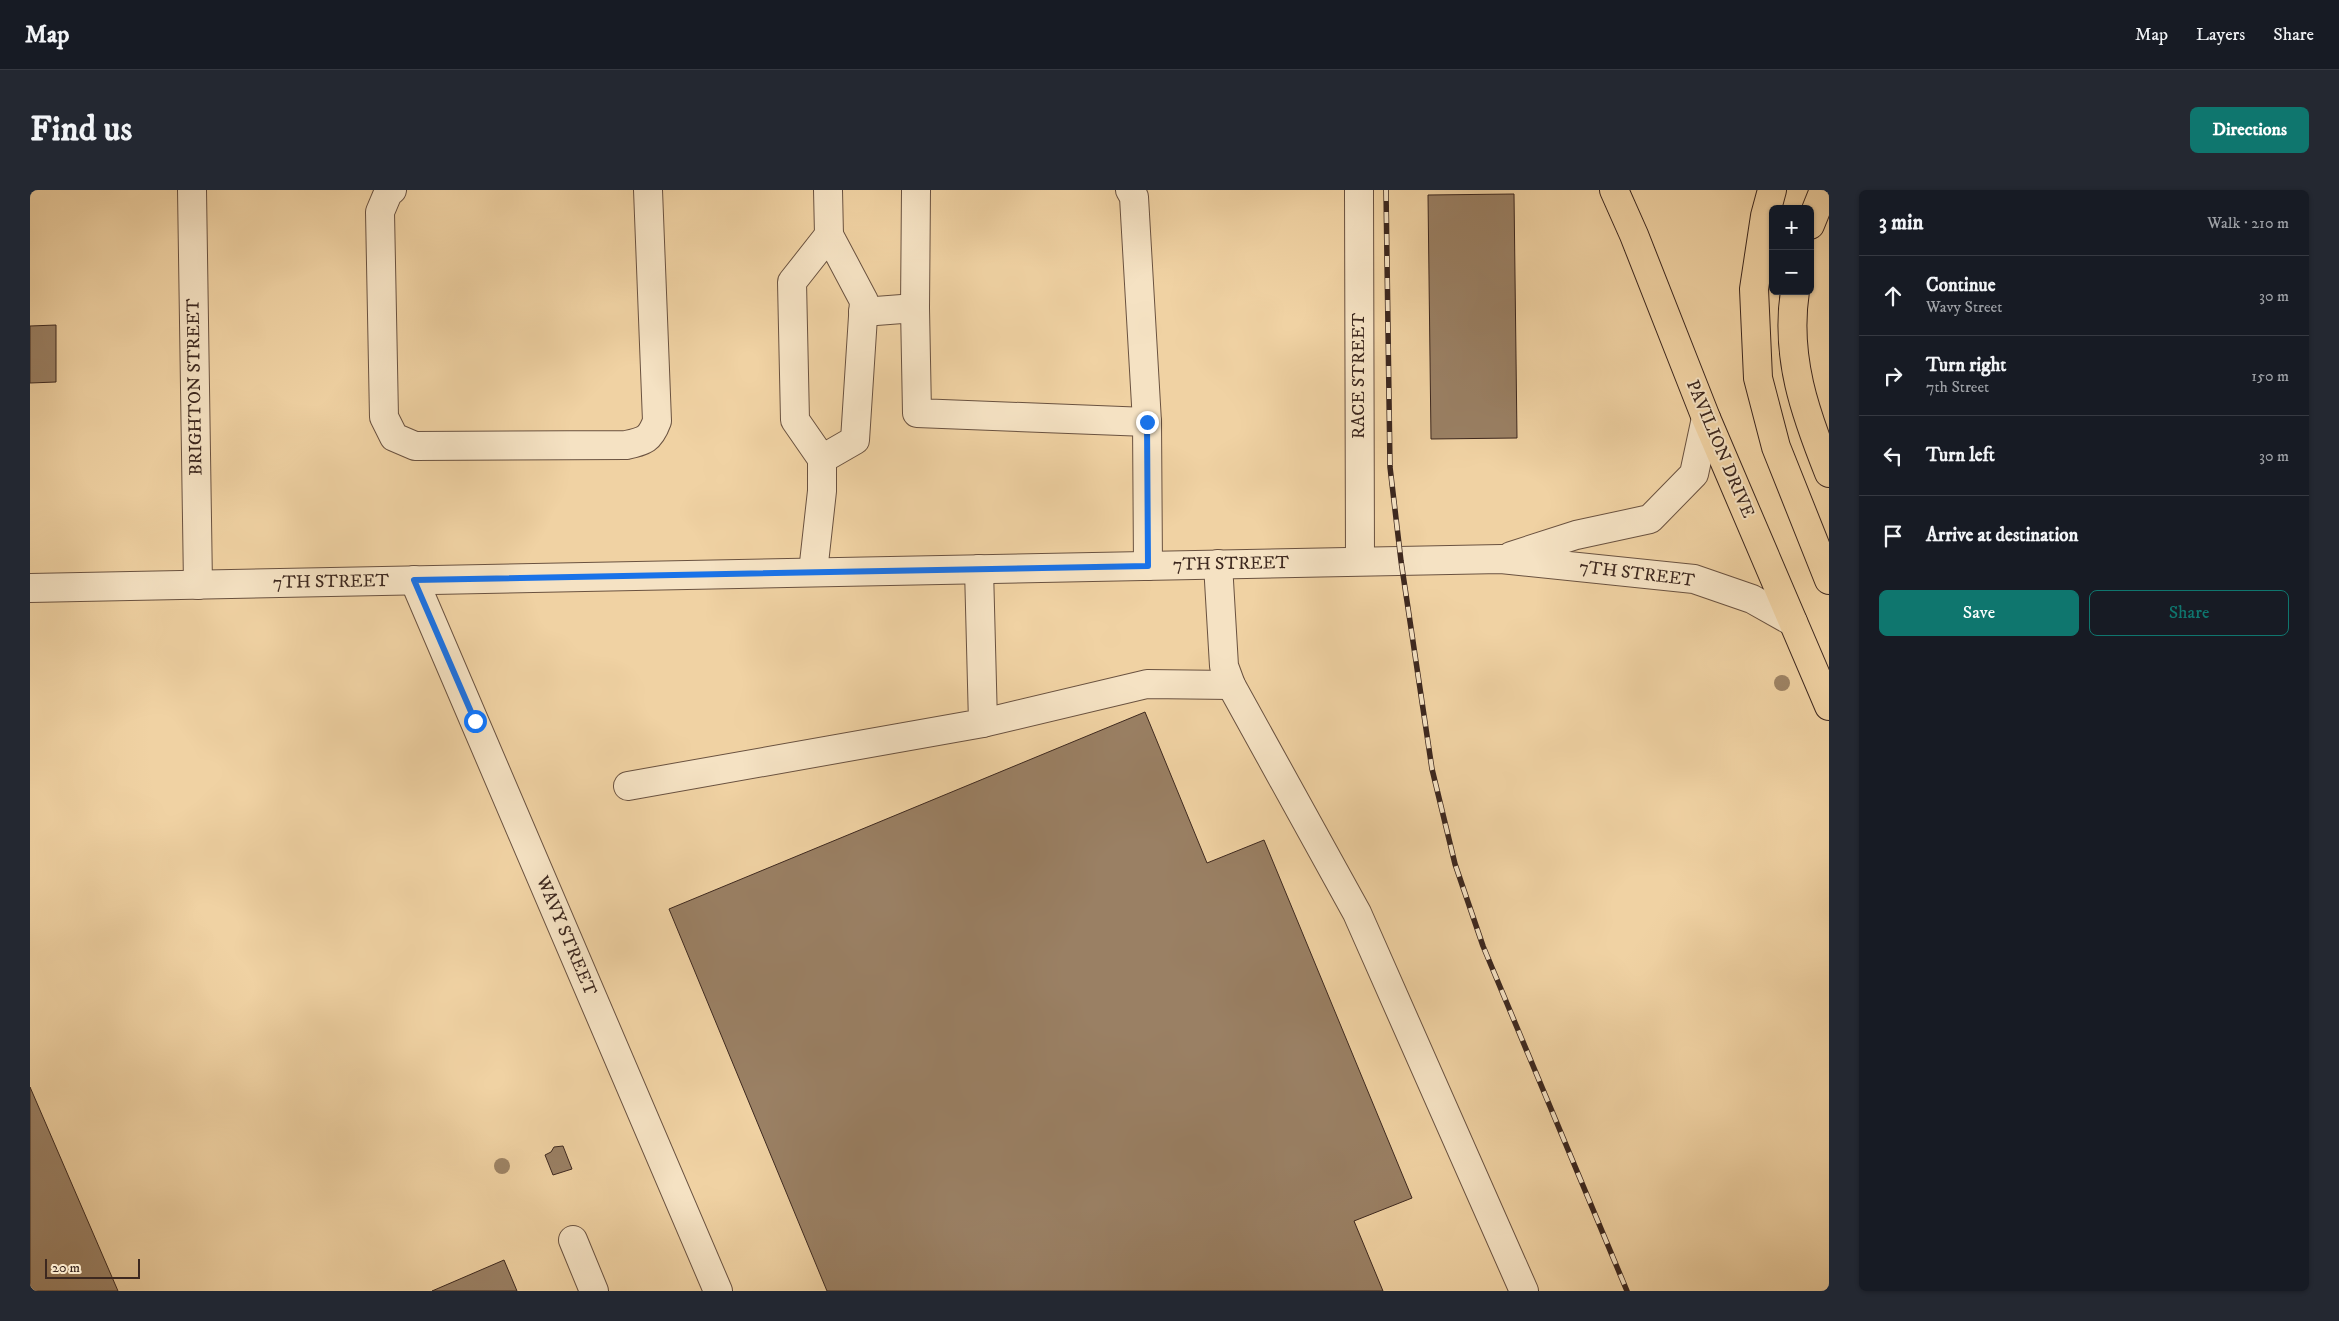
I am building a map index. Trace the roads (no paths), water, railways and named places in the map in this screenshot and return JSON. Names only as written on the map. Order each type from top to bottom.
[{"type":"main road","name":"PAVILION DRIVE","points":[[1614,190],[1634,235],[1706,418],[1829,706]]},
{"type":"main road","points":[[1634,235],[1635,190]]},
{"type":"main road","points":[[1772,190],[1765,216],[1754,289],[1758,378],[1776,447],[1829,580]]},
{"type":"main road","points":[[1814,215],[1824,190]]},
{"type":"main road","points":[[1795,295],[1793,357],[1808,420],[1829,473]]},
{"type":"street","name":"BRIGHTON STREET","points":[[192,190],[198,585]]},
{"type":"street","points":[[392,190],[388,193],[380,212],[384,417],[394,437],[415,446],[626,445],[643,441],[652,434],[657,421],[648,190]]},
{"type":"street","points":[[822,459],[855,440],[864,301],[829,235],[828,190]]},
{"type":"street","points":[[916,190],[915,308],[917,413],[1147,422]]},
{"type":"street","points":[[1130,190],[1134,196],[1147,422],[1148,566]]},
{"type":"street","name":"RACE STREET","points":[[1359,190],[1360,561]]},
{"type":"street","points":[[813,572],[822,491],[822,459],[795,420],[792,282],[829,235]]},
{"type":"street","points":[[863,312],[915,308]]},
{"type":"street","name":"7TH STREET","points":[[1501,559],[1576,535],[1650,519],[1694,474],[1706,418]]},
{"type":"street","name":"7TH STREET","points":[[30,588],[1501,559],[1694,579],[1752,599],[1793,622]]},
{"type":"street","points":[[1218,564],[1224,666],[1231,685],[1357,913],[1524,1291]]},
{"type":"street","points":[[979,569],[983,723]]},
{"type":"street","name":"WAVY STREET","points":[[414,580],[718,1291]]},
{"type":"street","points":[[628,786],[983,723],[1147,684],[1231,685]]},
{"type":"street","points":[[573,1240],[594,1291]]},
{"type":"railway","points":[[1386,190],[1390,467],[1401,561],[1432,769],[1455,864],[1483,946],[1627,1291]]}]
